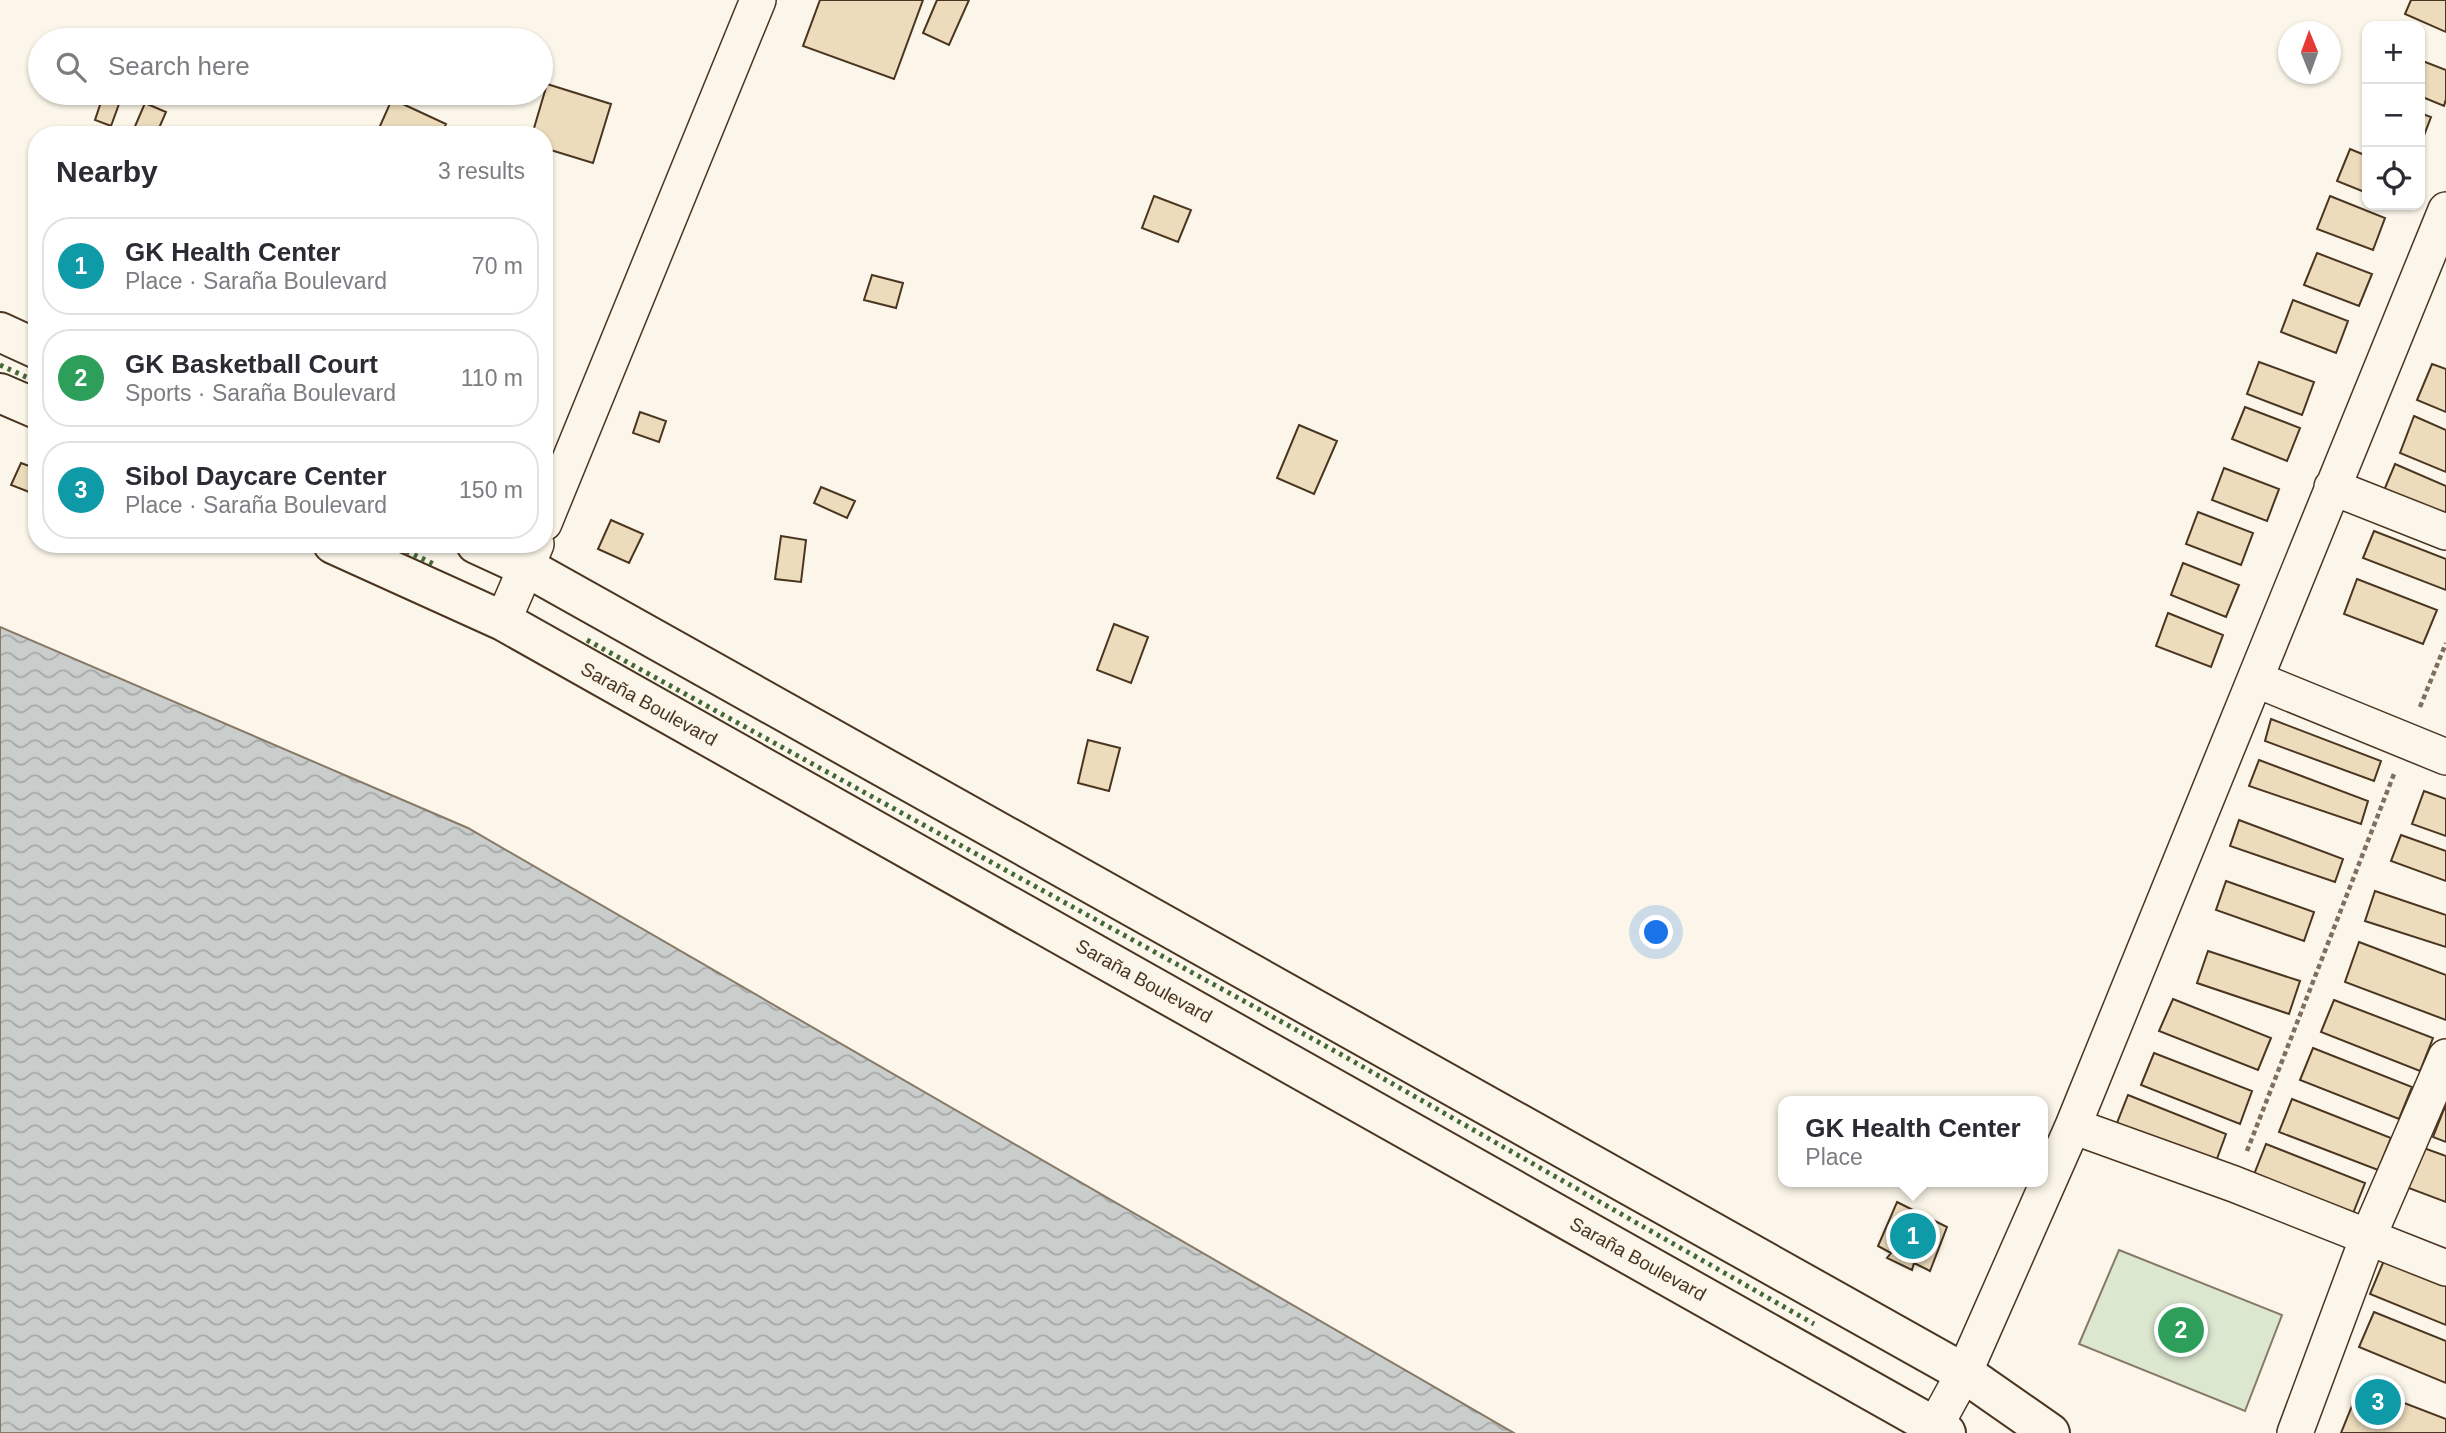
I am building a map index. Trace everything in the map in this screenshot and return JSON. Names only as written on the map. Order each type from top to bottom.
[{"type":"street","points":[[553,501],[758,0]]},
{"type":"street","points":[[2048,1183],[2446,210]]},
{"type":"street","points":[[0,332],[28,345]]},
{"type":"street","points":[[0,393],[28,406]]},
{"type":"street","points":[[2332,487],[2446,532]]},
{"type":"street","name":"Saraña Boulevard","points":[[353,553],[503,621],[1941,1429]]},
{"type":"street","points":[[503,621],[531,555],[1964,1373],[2050,1433]]},
{"type":"street","points":[[2255,679],[2446,757]]},
{"type":"street","points":[[2295,1433],[2368,1237],[2446,1057]]},
{"type":"street","points":[[2073,1126],[2234,1184],[2446,1268]]},
{"type":"street","points":[[1941,1429],[2046,1187]]},
{"type":"path","points":[[2234,1184],[2446,643]]},
{"type":"green space","points":[[2119,1250],[2282,1315],[2245,1411],[2079,1344]]},
{"type":"water","points":[[0,627],[468,828],[1514,1433],[0,1433]]},
{"type":"building","points":[[820,0],[923,0],[894,79],[803,46]]},
{"type":"building","points":[[937,0],[969,0],[949,45],[923,33]]},
{"type":"building","points":[[2411,0],[2446,0],[2446,32],[2425,21],[2405,14]]},
{"type":"building","points":[[2425,62],[2446,70],[2444,106],[2425,98]]},
{"type":"building","points":[[553,86],[611,104],[593,163],[553,151],[553,126],[535,126],[541,105],[553,105]]},
{"type":"building","points":[[100,105],[119,105],[111,126],[95,120]]},
{"type":"building","points":[[144,105],[166,112],[160,126],[135,126]]},
{"type":"building","points":[[389,105],[405,105],[446,124],[445,126],[380,126]]},
{"type":"building","points":[[2425,115],[2431,117],[2425,133]]},
{"type":"building","points":[[2350,149],[2362,154],[2362,191],[2337,181]]},
{"type":"building","points":[[1154,196],[1191,210],[1178,242],[1142,228]]},
{"type":"building","points":[[2330,196],[2385,218],[2373,250],[2317,229]]},
{"type":"building","points":[[2317,253],[2372,274],[2359,306],[2304,285]]},
{"type":"building","points":[[872,275],[903,283],[896,308],[864,300]]},
{"type":"building","points":[[2293,300],[2348,321],[2336,353],[2281,332]]},
{"type":"building","points":[[2259,362],[2314,382],[2302,415],[2247,394]]},
{"type":"building","points":[[2432,364],[2446,369],[2446,412],[2417,400]]},
{"type":"building","points":[[2245,407],[2300,428],[2287,461],[2232,439]]},
{"type":"building","points":[[640,412],[666,421],[659,442],[633,433]]},
{"type":"building","points":[[2414,416],[2446,430],[2446,472],[2400,453]]},
{"type":"building","points":[[1299,425],[1337,441],[1314,494],[1277,478]]},
{"type":"building","points":[[21,463],[28,466],[28,492],[11,485]]},
{"type":"building","points":[[2395,464],[2446,486],[2446,527],[2380,500]]},
{"type":"building","points":[[2224,468],[2279,489],[2267,521],[2212,500]]},
{"type":"building","points":[[821,487],[855,501],[847,518],[814,503]]},
{"type":"building","points":[[2198,512],[2253,533],[2241,565],[2186,544]]},
{"type":"building","points":[[611,520],[643,534],[629,563],[598,549]]},
{"type":"building","points":[[2374,531],[2446,559],[2446,590],[2363,558]]},
{"type":"building","points":[[781,536],[806,540],[801,582],[775,579]]},
{"type":"building","points":[[2183,563],[2239,585],[2226,617],[2171,595]]},
{"type":"building","points":[[2357,579],[2437,610],[2423,644],[2344,614]]},
{"type":"building","points":[[2168,613],[2223,635],[2211,667],[2156,646]]},
{"type":"building","points":[[1114,624],[1148,637],[1131,683],[1097,670]]},
{"type":"building","points":[[2271,719],[2381,761],[2374,781],[2265,741]]},
{"type":"building","points":[[1088,740],[1120,748],[1109,791],[1078,783]]},
{"type":"building","points":[[2259,760],[2368,801],[2361,824],[2249,786]]},
{"type":"building","points":[[2424,791],[2446,799],[2446,836],[2412,824]]},
{"type":"building","points":[[2239,820],[2343,859],[2335,882],[2230,846]]},
{"type":"building","points":[[2401,835],[2446,851],[2446,881],[2391,861]]},
{"type":"building","points":[[2226,881],[2314,912],[2304,941],[2216,910]]},
{"type":"building","points":[[2375,891],[2446,915],[2446,947],[2365,921]]},
{"type":"building","points":[[2359,942],[2446,975],[2446,1020],[2345,982]]},
{"type":"building","points":[[2208,951],[2300,981],[2289,1014],[2197,983]]},
{"type":"building","points":[[2173,999],[2271,1038],[2258,1070],[2159,1031]]},
{"type":"building","points":[[2334,1000],[2433,1038],[2420,1071],[2321,1032]]},
{"type":"building","points":[[2313,1048],[2412,1087],[2399,1119],[2300,1080]]},
{"type":"building","points":[[2154,1053],[2252,1091],[2240,1124],[2141,1085]]},
{"type":"building","points":[[2128,1095],[2226,1134],[2214,1167],[2115,1128]]},
{"type":"building","points":[[2292,1099],[2391,1138],[2378,1170],[2279,1132]]},
{"type":"building","points":[[2446,1104],[2446,1142],[2433,1137]]},
{"type":"building","points":[[2266,1144],[2365,1183],[2352,1216],[2253,1177]]},
{"type":"building","points":[[2421,1147],[2446,1156],[2446,1202],[2406,1187]]},
{"type":"building","points":[[1897,1202],[1947,1227],[1930,1271],[1914,1263],[1912,1270],[1887,1258],[1891,1253],[1878,1246]]},
{"type":"building","points":[[2385,1258],[2446,1284],[2446,1325],[2370,1294]]},
{"type":"building","points":[[2374,1312],[2446,1341],[2446,1383],[2359,1347]]},
{"type":"building","points":[[2360,1386],[2446,1419],[2446,1433],[2341,1433]]},
{"type":"hedge","points":[[0,365],[28,378]]},
{"type":"hedge","points":[[410,553],[436,565]]},
{"type":"hedge","points":[[587,640],[1342,1055],[1814,1324]]},
{"type":"place","name":"GK Health Center","points":[[1913,1236]]},
{"type":"place","name":"GK Basketball Court","points":[[2181,1330]]},
{"type":"place","name":"Sibol Daycare Center","points":[[2378,1402]]}]
